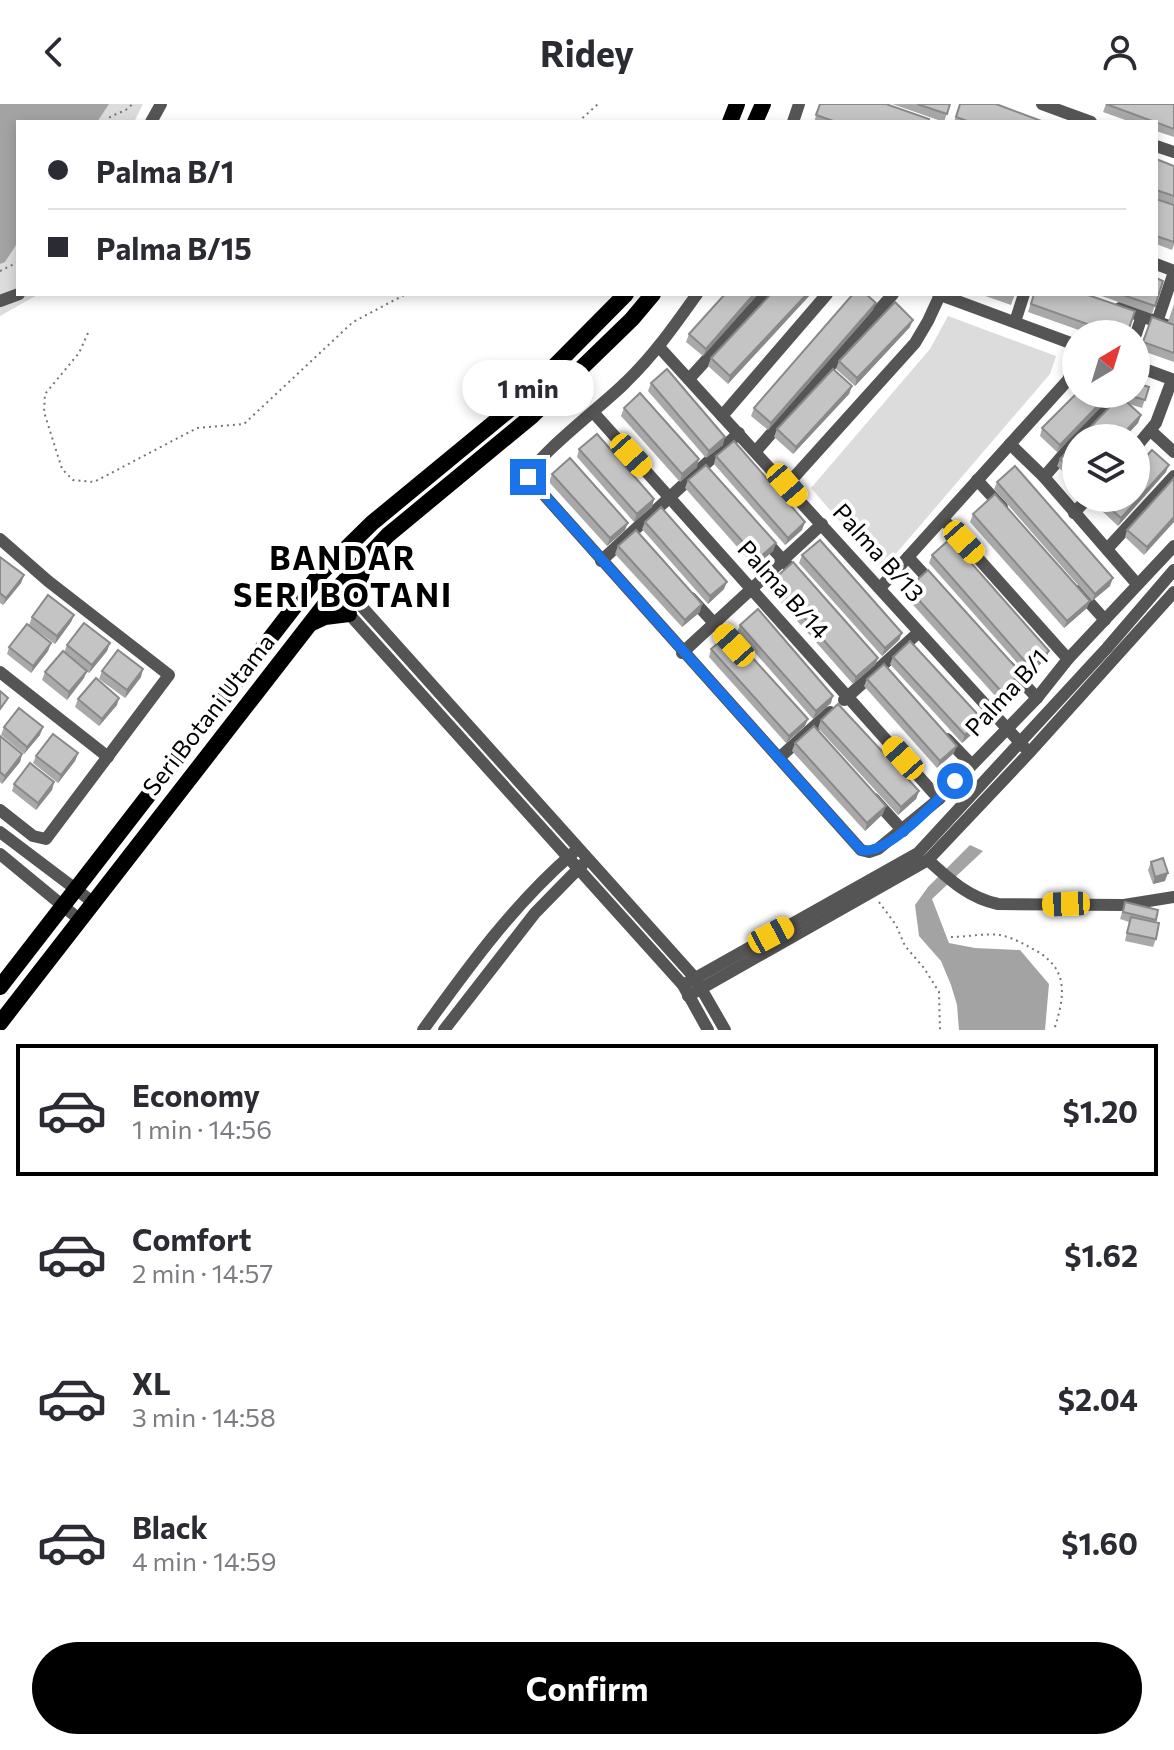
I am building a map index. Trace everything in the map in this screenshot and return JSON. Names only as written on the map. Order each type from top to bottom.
[{"type":"main road","name":"Seri Botani Utama","points":[[0,987],[306,591],[360,535],[520,401],[624,296]]},
{"type":"main road","name":"Seri Botani Utama","points":[[0,1023],[337,589],[388,535],[532,416],[632,319],[651,296]]},
{"type":"main road","points":[[306,591],[337,589],[335,581],[338,571],[360,535]]},
{"type":"main road","points":[[310,624],[352,607],[368,556]]},
{"type":"street","points":[[1042,104],[1083,120]]},
{"type":"street","points":[[1157,322],[1174,271]]},
{"type":"street","points":[[696,296],[660,348],[624,385],[554,447],[529,472],[528,477],[779,758],[919,632]]},
{"type":"street","points":[[689,379],[764,296]]},
{"type":"street","points":[[722,416],[825,296]]},
{"type":"street","points":[[756,451],[891,296]]},
{"type":"street","points":[[787,485],[915,343],[938,296]]},
{"type":"street","points":[[944,296],[1062,340]]},
{"type":"street","points":[[1015,322],[1023,296]]},
{"type":"street","points":[[1112,305],[1174,328]]},
{"type":"street","points":[[1141,320],[1142,316]]},
{"type":"street","name":"Palma B/13","points":[[660,348],[1025,748]]},
{"type":"street","points":[[830,369],[841,379]]},
{"type":"street","points":[[1150,371],[1173,380],[1151,431],[1174,452]]},
{"type":"street","points":[[624,385],[634,395]]},
{"type":"street","points":[[880,588],[1062,387]]},
{"type":"street","points":[[852,389],[863,399]]},
{"type":"street","points":[[1090,424],[1103,408]]},
{"type":"street","name":"Palma B/14","points":[[593,412],[939,799]]},
{"type":"street","points":[[601,561],[739,433]]},
{"type":"street","points":[[1010,444],[1044,477],[1137,584]]},
{"type":"street","points":[[554,447],[564,458]]},
{"type":"street","points":[[1044,477],[1062,456]]},
{"type":"street","points":[[692,458],[711,480]]},
{"type":"street","points":[[1107,549],[1174,476]]},
{"type":"street","points":[[977,480],[1009,515]]},
{"type":"street","points":[[943,519],[1068,659]]},
{"type":"street","points":[[622,523],[642,545]]},
{"type":"street","points":[[682,653],[822,524]]},
{"type":"street","points":[[752,526],[812,593]]},
{"type":"street","points":[[0,539],[48,581],[169,675],[46,839],[33,836],[0,810]]},
{"type":"street","name":"Palma B/1","points":[[779,758],[861,850],[869,852],[878,849],[939,799],[1037,698],[1068,659],[1174,546]]},
{"type":"street","points":[[908,557],[940,592]]},
{"type":"street","points":[[679,960],[718,973],[932,864],[1174,570]]},
{"type":"street","points":[[1073,585],[1105,620]]},
{"type":"street","points":[[337,589],[574,852],[686,990],[708,1030]]},
{"type":"street","points":[[683,590],[746,659]]},
{"type":"street","points":[[686,990],[918,853],[1025,748],[1174,592]]},
{"type":"street","points":[[994,651],[1037,698]]},
{"type":"street","points":[[870,657],[889,678]]},
{"type":"street","points":[[0,672],[108,757]]},
{"type":"street","points":[[800,718],[821,741]]},
{"type":"street","points":[[941,732],[971,764]]},
{"type":"street","points":[[862,786],[903,831]]},
{"type":"street","points":[[0,832],[94,903]]},
{"type":"street","points":[[20,848],[3,860],[80,920]]},
{"type":"street","points":[[423,1030],[511,912],[574,852]]},
{"type":"street","points":[[583,864],[679,960],[699,984],[725,1030]]},
{"type":"street","points":[[444,1030],[535,913],[583,864]]},
{"type":"street","points":[[932,864],[980,901],[998,904],[1124,905],[1174,897]]},
{"type":"street","points":[[711,1004],[718,973]]},
{"type":"path","points":[[106,120],[109,116],[130,109],[132,104]]},
{"type":"path","points":[[580,120],[598,104]]},
{"type":"path","points":[[88,333],[79,353],[45,394],[44,412],[62,469],[73,480],[94,482],[197,428],[244,424],[353,322],[402,296]]},
{"type":"path","points":[[872,893],[939,992],[940,1030]]},
{"type":"path","points":[[951,937],[1000,935],[1042,953],[1052,961],[1060,975],[1063,990],[1054,1030]]},
{"type":"shaded area","points":[[0,104],[143,104],[135,120],[16,120],[16,296],[35,296],[0,316]]},
{"type":"shaded area","points":[[0,104],[109,104],[98,120],[16,120],[16,245],[5,262],[0,264]]},
{"type":"shaded area","points":[[948,316],[1056,356],[1050,374],[882,570],[811,488],[930,349]]},
{"type":"shaded area","points":[[970,845],[983,851],[932,899],[949,943],[975,948],[1020,950],[1049,984],[1045,1030],[959,1030],[957,1005],[941,961],[919,936],[915,905],[928,887]]},
{"type":"building","points":[[820,104],[886,104],[929,119],[830,120],[816,115]]},
{"type":"building","points":[[917,104],[950,104],[947,114]]},
{"type":"building","points":[[960,104],[996,104],[1039,120],[964,120],[956,117]]},
{"type":"building","points":[[1106,104],[1174,104],[1174,129],[1158,123],[1158,120],[1150,120]]},
{"type":"building","points":[[1158,160],[1174,166],[1174,196],[1158,191]]},
{"type":"building","points":[[1158,200],[1174,205],[1174,242],[1158,237]]},
{"type":"building","points":[[1158,279],[1163,281],[1155,306],[1126,296],[1158,296]]},
{"type":"building","points":[[723,296],[752,296],[706,349],[689,334]]},
{"type":"building","points":[[769,296],[805,296],[730,376],[711,358]]},
{"type":"building","points":[[851,296],[868,296],[876,303],[771,423],[754,408]]},
{"type":"building","points":[[1033,296],[1091,296],[1135,311],[1132,320],[1076,320],[1031,304]]},
{"type":"building","points":[[895,302],[913,320],[857,378],[839,361]]},
{"type":"building","points":[[1152,317],[1174,325],[1174,353],[1150,344]]},
{"type":"building","points":[[667,369],[725,437],[709,451],[651,383]]},
{"type":"building","points":[[833,369],[852,386],[796,447],[777,429]]},
{"type":"building","points":[[640,393],[699,459],[682,474],[624,408]]},
{"type":"building","points":[[1062,408],[1095,408],[1080,424],[1062,424],[1060,445],[1042,428]]},
{"type":"building","points":[[1109,408],[1133,408],[1141,415],[1132,424],[1093,424]]},
{"type":"building","points":[[597,434],[654,499],[637,514],[579,449]]},
{"type":"building","points":[[734,441],[805,522],[788,538],[716,456]]},
{"type":"building","points":[[1152,450],[1169,465],[1150,486]]},
{"type":"building","points":[[570,458],[628,523],[610,538],[552,474]]},
{"type":"building","points":[[706,465],[776,543],[758,559],[688,480]]},
{"type":"building","points":[[1015,466],[1113,578],[1095,594],[997,482]]},
{"type":"building","points":[[1174,478],[1174,517],[1147,547],[1127,530],[1143,512],[1150,512],[1150,505]]},
{"type":"building","points":[[995,494],[1090,601],[1067,621],[973,514]]},
{"type":"building","points":[[661,507],[727,582],[710,596],[645,522]]},
{"type":"building","points":[[636,530],[702,604],[685,620],[618,546]]},
{"type":"building","points":[[950,539],[1049,651],[1030,667],[932,555]]},
{"type":"building","points":[[820,540],[902,633],[885,648],[802,555]]},
{"type":"building","points":[[0,557],[24,575],[6,598],[0,593]]},
{"type":"building","points":[[793,562],[878,658],[856,677],[772,581]]},
{"type":"building","points":[[928,570],[1021,673],[1001,691],[908,588]]},
{"type":"building","points":[[48,595],[74,615],[57,636],[32,617]]},
{"type":"building","points":[[758,609],[833,696],[816,711],[740,625]]},
{"type":"building","points":[[84,623],[110,643],[92,665],[67,645]]},
{"type":"building","points":[[27,624],[51,643],[33,666],[9,647]]},
{"type":"building","points":[[730,633],[808,719],[789,736],[711,649]]},
{"type":"building","points":[[910,641],[982,719],[965,735],[893,657]]},
{"type":"building","points":[[118,650],[143,669],[127,690],[102,671]]},
{"type":"building","points":[[63,651],[87,671],[69,692],[45,672]]},
{"type":"building","points":[[884,664],[957,746],[940,761],[867,679]]},
{"type":"building","points":[[96,678],[119,698],[102,719],[78,699]]},
{"type":"building","points":[[0,691],[8,698],[0,709]]},
{"type":"building","points":[[838,704],[919,791],[901,807],[821,720]]},
{"type":"building","points":[[19,708],[43,727],[27,747],[4,727]]},
{"type":"building","points":[[814,726],[886,806],[867,823],[795,743]]},
{"type":"building","points":[[53,734],[78,753],[61,775],[36,756]]},
{"type":"building","points":[[0,736],[22,754],[5,776],[0,772]]},
{"type":"building","points":[[30,763],[54,782],[38,803],[14,784]]},
{"type":"building","points":[[1163,858],[1168,873],[1155,877],[1151,862]]},
{"type":"building","points":[[1125,902],[1158,910],[1156,920],[1123,912]]},
{"type":"building","points":[[1131,917],[1159,923],[1156,939],[1127,933]]},
{"type":"district","name":"BANDAR SERI BOTANI","points":[[343,578]]},
{"type":"route","points":[[528,477],[861,850],[869,852],[878,849],[903,831],[955,781]]}]
